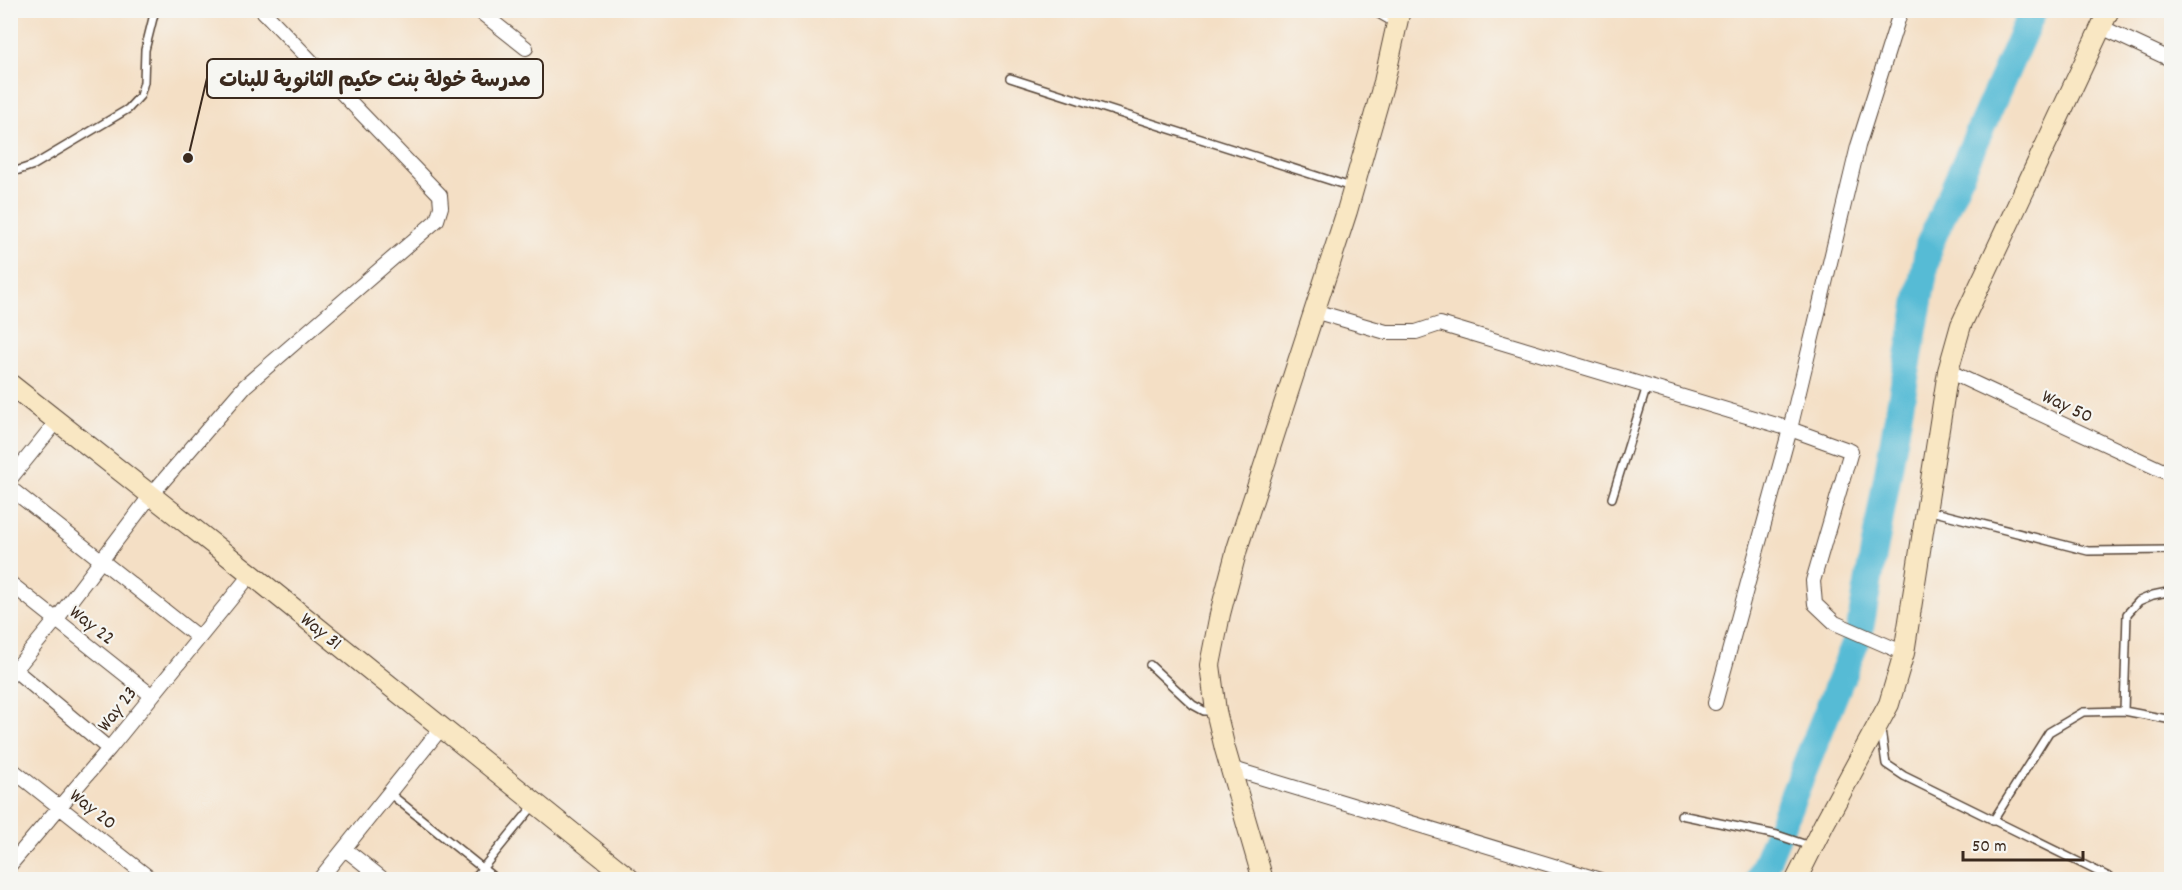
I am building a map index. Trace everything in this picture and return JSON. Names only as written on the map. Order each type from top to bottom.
[{"type":"street","points":[[109,749],[12,670],[56,620],[152,495],[245,386],[436,220],[441,207],[440,195],[262,10]]},
{"type":"street","points":[[478,10],[526,48]]},
{"type":"street","points":[[1263,879],[1230,768],[1216,711],[1210,665],[1220,614],[1237,549],[1354,188],[1384,82],[1399,16],[1378,10]]},
{"type":"street","points":[[1715,703],[1790,429],[1858,146],[1900,10]]},
{"type":"street","points":[[1796,879],[1889,704],[1904,652],[1924,510],[1948,371],[1962,325],[2105,19],[2172,60]]},
{"type":"street","points":[[1314,311],[1386,332],[1416,332],[1440,324],[1790,429],[1851,451],[1812,581],[1815,604],[1836,623],[1904,652]]},
{"type":"street","name":"Way 50","points":[[1948,371],[2172,475]]},
{"type":"street","name":"Way 31","points":[[10,384],[251,574],[628,878]]},
{"type":"street","points":[[10,479],[58,420]]},
{"type":"street","points":[[10,488],[199,638]]},
{"type":"street","name":"Way 23","points":[[11,864],[109,749],[251,574]]},
{"type":"street","name":"Way 22","points":[[10,583],[151,695]]},
{"type":"street","points":[[319,879],[442,727]]},
{"type":"street","name":"Way 20","points":[[10,768],[152,879]]},
{"type":"street","points":[[1230,768],[1600,879]]},
{"type":"street","points":[[345,849],[384,879]]},
{"type":"lane","points":[[10,174],[34,165],[119,115],[140,96],[144,82],[145,50],[155,10]]},
{"type":"lane","points":[[1010,78],[1354,188]]},
{"type":"lane","points":[[1612,498],[1647,386]]},
{"type":"lane","points":[[1924,510],[2088,551],[2172,550]]},
{"type":"lane","points":[[2124,711],[2127,614],[2139,601],[2172,591]]},
{"type":"lane","points":[[1150,666],[1194,705],[1204,711],[1216,711]]},
{"type":"lane","points":[[1993,821],[2049,732],[2083,712],[2124,711],[2172,720]]},
{"type":"lane","points":[[1880,723],[1886,764],[1904,776],[2115,879]]},
{"type":"lane","points":[[389,792],[497,879]]},
{"type":"lane","points":[[472,879],[536,803]]},
{"type":"lane","points":[[1681,815],[1777,835],[1811,847]]},
{"type":"waterway","points":[[1759,880],[1859,634],[1929,245],[2033,10]]},
{"type":"place","name":"مدرسة خولة بنت حكيم الثانوية للبنات","points":[[188,158]]}]
